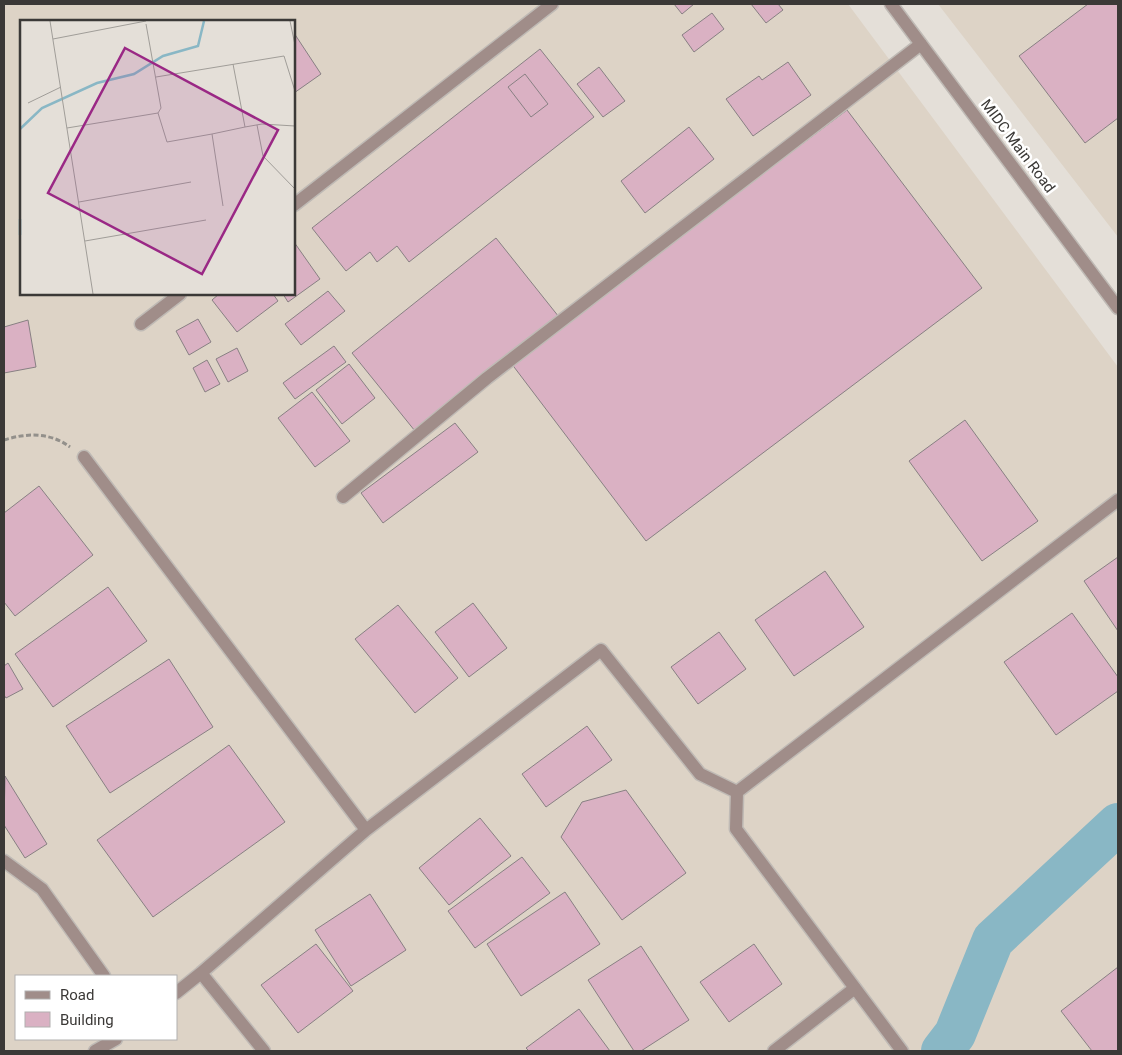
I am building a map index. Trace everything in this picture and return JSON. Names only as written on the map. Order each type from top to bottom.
[{"type":"street","points":[[295,204],[552,4]]},
{"type":"street","name":"MIDC Main Road","points":[[891,4],[1118,308]]},
{"type":"street","points":[[343,497],[487,378],[921,44]]},
{"type":"street","points":[[141,324],[179,295]]},
{"type":"street","points":[[84,458],[366,830]]},
{"type":"street","points":[[737,792],[1118,500]]},
{"type":"street","points":[[178,990],[201,973],[366,830],[601,650],[700,774],[737,792]]},
{"type":"street","points":[[737,792],[736,829],[900,1049]]},
{"type":"street","points":[[4,861],[42,890],[103,975]]},
{"type":"street","points":[[201,973],[264,1051]]},
{"type":"street","points":[[774,1051],[855,988]]},
{"type":"street","points":[[95,1051],[114,1040]]},
{"type":"path","points":[[4,440],[16,436],[42,435],[64,443],[84,458]]},
{"type":"shaded area","points":[[4,4],[848,4],[1118,367],[1118,1051],[4,1051]]},
{"type":"shaded area","points":[[938,4],[1118,4],[1118,237]]},
{"type":"building","points":[[674,4],[694,4],[682,14]]},
{"type":"building","points":[[751,4],[778,4],[783,10],[766,23]]},
{"type":"building","points":[[1088,4],[1118,4],[1118,118],[1085,143],[1019,56]]},
{"type":"building","points":[[712,13],[724,29],[694,52],[682,35]]},
{"type":"building","points":[[295,35],[321,74],[295,92]]},
{"type":"building","points":[[540,49],[594,117],[409,262],[397,246],[377,262],[370,252],[346,271],[312,228]]},
{"type":"building","points":[[788,62],[811,95],[753,136],[726,99],[759,76],[762,80]]},
{"type":"building","points":[[599,67],[625,101],[603,117],[577,84]]},
{"type":"building","points":[[525,74],[548,104],[531,117],[508,87]]},
{"type":"building","points":[[847,110],[982,288],[646,541],[511,363]]},
{"type":"building","points":[[689,127],[714,159],[645,213],[621,181]]},
{"type":"building","points":[[496,238],[559,317],[415,431],[352,353]]},
{"type":"building","points":[[295,243],[320,279],[288,302],[284,295],[295,295]]},
{"type":"building","points":[[328,291],[345,311],[301,345],[285,324]]},
{"type":"building","points":[[218,295],[274,295],[278,301],[237,332],[212,300]]},
{"type":"building","points":[[198,319],[211,342],[189,355],[176,331]]},
{"type":"building","points":[[28,320],[36,367],[4,373],[4,327]]},
{"type":"building","points":[[334,346],[346,362],[295,399],[283,383]]},
{"type":"building","points":[[237,348],[248,371],[228,382],[216,359]]},
{"type":"building","points":[[207,360],[220,384],[205,392],[193,368]]},
{"type":"building","points":[[349,364],[375,398],[342,424],[316,390]]},
{"type":"building","points":[[312,392],[350,441],[315,467],[278,418]]},
{"type":"building","points":[[965,420],[1038,521],[982,561],[909,461]]},
{"type":"building","points":[[455,423],[478,452],[383,523],[361,493]]},
{"type":"building","points":[[39,486],[93,555],[15,616],[4,602],[4,513]]},
{"type":"building","points":[[1118,557],[1118,631],[1084,581]]},
{"type":"building","points":[[825,571],[864,627],[794,676],[755,620]]},
{"type":"building","points":[[108,587],[147,641],[53,707],[15,654]]},
{"type":"building","points":[[473,603],[507,648],[469,677],[435,632]]},
{"type":"building","points":[[398,605],[458,678],[415,713],[355,639]]},
{"type":"building","points":[[1072,613],[1118,677],[1118,691],[1056,735],[1004,662]]},
{"type":"building","points":[[719,632],[746,669],[698,704],[671,667]]},
{"type":"building","points":[[169,659],[213,727],[110,793],[66,726]]},
{"type":"building","points":[[8,663],[23,689],[6,698],[4,695],[4,666]]},
{"type":"building","points":[[587,726],[612,760],[546,807],[522,774]]},
{"type":"building","points":[[229,745],[285,822],[153,917],[97,840]]},
{"type":"building","points":[[5,776],[47,844],[25,858],[4,825]]},
{"type":"building","points":[[626,790],[686,873],[622,920],[561,837],[582,802]]},
{"type":"building","points":[[480,818],[511,856],[449,905],[419,868]]},
{"type":"building","points":[[522,857],[550,893],[475,948],[448,911]]},
{"type":"building","points":[[565,892],[600,944],[521,996],[487,944]]},
{"type":"building","points":[[370,894],[406,950],[351,986],[315,930]]},
{"type":"building","points":[[316,944],[353,991],[298,1033],[261,985]]},
{"type":"building","points":[[754,944],[782,984],[729,1022],[700,982]]},
{"type":"building","points":[[641,946],[689,1020],[641,1051],[634,1051],[588,980]]},
{"type":"building","points":[[1118,967],[1118,1051],[1092,1051],[1061,1011]]},
{"type":"building","points":[[579,1009],[610,1051],[529,1051],[526,1048]]},
{"type":"waterway","points":[[942,1051],[955,1034],[993,940],[1118,824]]}]
